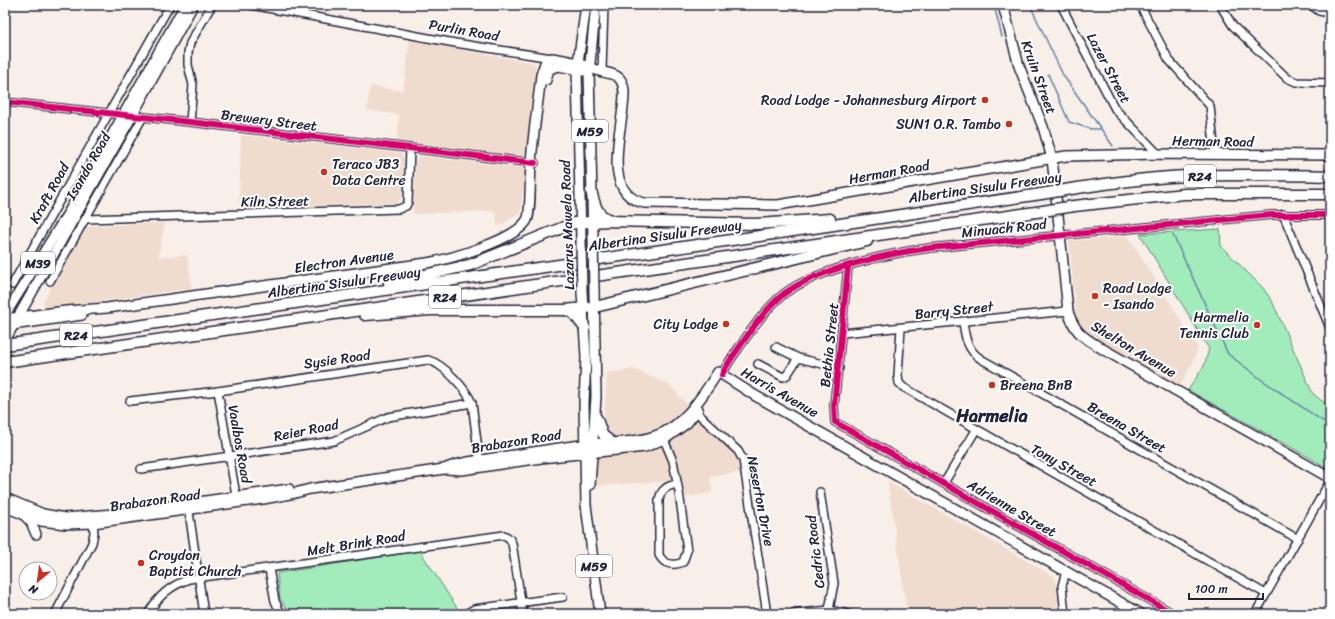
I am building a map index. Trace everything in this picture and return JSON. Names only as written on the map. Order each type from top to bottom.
[{"type":"highway","name":"Albertina Sisulu Freeway","points":[[5,345],[772,234],[862,219],[1149,179],[1233,174],[1330,176]]},
{"type":"highway","points":[[592,191],[600,214],[606,218],[625,222]]},
{"type":"highway","name":"Albertina Sisulu Freeway","points":[[5,362],[1074,206],[1184,194],[1330,194]]},
{"type":"highway","points":[[345,295],[470,265],[565,225],[580,222],[756,224],[840,218],[862,219]]},
{"type":"highway","points":[[321,317],[334,318],[431,310],[564,310],[596,307],[846,247],[885,234]]},
{"type":"highway","points":[[564,310],[573,313],[585,328]]},
{"type":"main road","name":"Isando Road","points":[[5,340],[12,325],[40,280],[128,116],[185,5]]},
{"type":"main road","name":"Isando Road","points":[[5,315],[128,116],[193,5]]},
{"type":"main road","name":"Lazarus Mawela Road","points":[[586,5],[578,66],[580,222],[586,357],[584,428],[589,449]]},
{"type":"main road","name":"Lazarus Mawela Road","points":[[589,449],[596,413],[596,307],[594,291],[589,73],[596,5]]},
{"type":"main road","name":"Kruin Street","points":[[1003,5],[1019,66],[1043,127],[1052,158]]},
{"type":"main road","name":"Purlin Road","points":[[552,58],[578,66]]},
{"type":"main road","name":"Electron Avenue","points":[[12,325],[44,314],[107,308],[428,263],[458,256],[492,243],[524,224],[529,216],[528,206],[541,75],[545,63],[552,58]]},
{"type":"main road","name":"Electron Avenue","points":[[532,166],[548,71],[556,66],[578,66]]},
{"type":"main road","name":"Herman Road","points":[[578,66],[589,73],[604,72],[619,79],[623,90],[618,179],[626,195],[633,200],[644,203],[778,205],[1052,158],[1158,154],[1215,154],[1330,158]]},
{"type":"main road","points":[[589,73],[604,72]]},
{"type":"main road","name":"Herman Road","points":[[1297,156],[1330,155]]},
{"type":"main road","name":"Shelton Avenue","points":[[1052,158],[1068,311],[1075,329],[1088,340],[1330,478]]},
{"type":"main road","points":[[40,280],[40,285],[32,300],[32,306],[35,311],[44,314]]},
{"type":"main road","points":[[5,308],[17,296]]},
{"type":"main road","name":"Electron Avenue","points":[[5,319],[12,325],[81,315],[107,308]]},
{"type":"main road","points":[[589,449],[645,447],[663,436],[694,410],[721,372]]},
{"type":"main road","name":"Harris Avenue","points":[[721,372],[1141,614]]},
{"type":"main road","points":[[596,413],[603,435],[613,443]]},
{"type":"main road","points":[[562,448],[576,438],[584,428]]},
{"type":"main road","points":[[589,449],[613,443],[663,436]]},
{"type":"main road","name":"Brabazon Road","points":[[480,463],[562,448],[589,449]]},
{"type":"main road","name":"Brabazon Road","points":[[5,506],[25,516],[59,523],[93,520],[237,499],[295,493],[310,488],[444,469],[455,464],[480,463],[589,449]]},
{"type":"main road","name":"M59","points":[[589,449],[588,519],[600,614]]},
{"type":"main road","name":"Brabazon Road","points":[[5,498],[45,514],[66,518],[93,520]]},
{"type":"main road","points":[[25,516],[31,522],[36,534]]},
{"type":"street","name":"Isando Road","points":[[109,114],[170,5]]},
{"type":"street","points":[[190,122],[194,85],[188,65],[188,53],[190,43],[212,5]]},
{"type":"street","name":"Purlin Road","points":[[251,5],[459,44],[552,58]]},
{"type":"street","points":[[604,5],[604,72]]},
{"type":"street","name":"Lazer Street","points":[[1062,5],[1115,109],[1158,154]]},
{"type":"street","points":[[1140,5],[1169,60],[1210,106],[1215,154]]},
{"type":"street","points":[[1220,5],[1233,26],[1287,78],[1296,82],[1330,83]]},
{"type":"street","points":[[1311,5],[1319,11],[1330,13]]},
{"type":"street","name":"Brewery Street","points":[[5,102],[190,122],[410,149],[532,166]]},
{"type":"street","name":"Kraft Road","points":[[12,285],[109,114]]},
{"type":"street","points":[[50,281],[143,117]]},
{"type":"street","name":"Kiln Street","points":[[86,219],[399,210],[406,206],[408,202],[410,149]]},
{"type":"street","points":[[1283,214],[1330,328]]},
{"type":"street","name":"Minuach Road","points":[[721,372],[770,306],[786,293],[816,277],[911,250],[1283,214],[1330,215]]},
{"type":"street","name":"Bethia Street","points":[[839,424],[834,417],[848,267]]},
{"type":"street","name":"Barry Street","points":[[842,334],[1068,311]]},
{"type":"street","name":"Breena Street","points":[[963,322],[968,345],[978,357],[1298,539]]},
{"type":"street","name":"Tony Street","points":[[901,328],[898,376],[900,385],[976,430],[1266,594]]},
{"type":"street","points":[[776,347],[798,358],[839,368]]},
{"type":"street","points":[[758,364],[780,377],[785,377],[798,358]]},
{"type":"street","name":"Sysie Road","points":[[130,401],[428,360],[438,366],[462,386],[472,403],[480,463]]},
{"type":"street","name":"Vaalbos Road","points":[[218,390],[237,499]]},
{"type":"street","name":"Reier Road","points":[[141,469],[334,441],[388,417],[472,403]]},
{"type":"street","name":"Neserton Drive","points":[[694,410],[737,450],[743,460],[768,614]]},
{"type":"street","name":"Adrienne Street","points":[[839,424],[1174,614]]},
{"type":"street","points":[[944,484],[976,430]]},
{"type":"street","points":[[663,436],[673,461],[677,484],[687,556],[681,563],[670,564],[664,562],[659,555],[659,500],[660,494],[664,489],[677,484]]},
{"type":"street","points":[[1255,614],[1330,482]]},
{"type":"street","name":"Cedric Road","points":[[820,492],[834,583],[829,610]]},
{"type":"street","points":[[188,506],[204,614]]},
{"type":"street","points":[[55,614],[88,553],[94,534],[93,520]]},
{"type":"street","name":"Melt Brink Road","points":[[148,614],[155,602],[167,590],[189,579],[269,569],[500,535],[507,536],[512,543],[521,603]]},
{"type":"street","points":[[269,569],[275,601],[281,614]]},
{"type":"street","points":[[1065,614],[1062,586],[1066,572]]},
{"type":"street","points":[[465,614],[474,609],[563,597]]},
{"type":"street","points":[[521,603],[522,614]]},
{"type":"street","points":[[792,614],[829,610],[848,614]]},
{"type":"shaded area","points":[[410,40],[533,63],[537,68],[528,151],[523,156],[397,141],[399,115],[367,110],[370,86],[403,91]]},
{"type":"shaded area","name":"Teraco JB3 Data Centre","points":[[241,135],[400,153],[404,158],[402,198],[397,203],[239,208]]},
{"type":"shaded area","points":[[421,156],[522,168],[526,173],[520,213],[497,227],[496,213],[494,211],[413,214],[416,159]]},
{"type":"shaded area","points":[[165,223],[158,257],[187,255],[192,288],[46,309],[43,302],[84,229],[93,226]]},
{"type":"shaded area","points":[[1128,236],[1198,348],[1193,362],[1180,386],[1097,339],[1077,323],[1069,241]]},
{"type":"shaded area","points":[[633,369],[668,384],[738,458],[741,472],[710,477],[712,493],[685,497],[682,480],[596,486],[597,452],[612,450],[604,416],[607,373]]},
{"type":"shaded area","points":[[888,482],[1055,577],[1060,614],[907,614]]},
{"type":"green space","points":[[1220,229],[1221,246],[1263,288],[1272,301],[1313,394],[1330,407],[1330,469],[1188,390],[1204,366],[1209,349],[1140,234]]},
{"type":"green space","points":[[420,551],[459,611],[457,614],[291,614],[280,599],[277,573]]},
{"type":"waterway","points":[[994,5],[1002,37]]},
{"type":"waterway","points":[[1030,5],[1063,75],[1113,146]]},
{"type":"waterway","points":[[1048,74],[1069,122],[1091,129],[1100,129]]},
{"type":"waterway","points":[[1173,235],[1228,354],[1262,380],[1330,426]]},
{"type":"cycle path","points":[[5,102],[190,122],[535,163]]},
{"type":"cycle path","points":[[722,375],[726,366],[757,322],[767,309],[779,298],[799,284],[855,263],[930,248],[1271,215],[1330,215]]},
{"type":"cycle path","points":[[848,267],[834,406],[835,422],[1174,614]]},
{"type":"place","name":"Road Lodge - Johannesburg Airport","points":[[985,100]]},
{"type":"place","name":"SUN1 O.R. Tambo","points":[[1009,124]]},
{"type":"place","name":"Teraco JB3 Data Centre","points":[[324,172]]},
{"type":"place","name":"Road Lodge - Isando","points":[[1095,296]]},
{"type":"place","name":"City Lodge","points":[[726,324]]},
{"type":"place","name":"Harmelia Tennis Club","points":[[1257,325]]},
{"type":"place","name":"Breena BnB","points":[[992,385]]},
{"type":"place","name":"Croydon Baptist Church","points":[[141,563]]},
{"type":"district","name":"Harmelia","points":[[992,416]]}]
